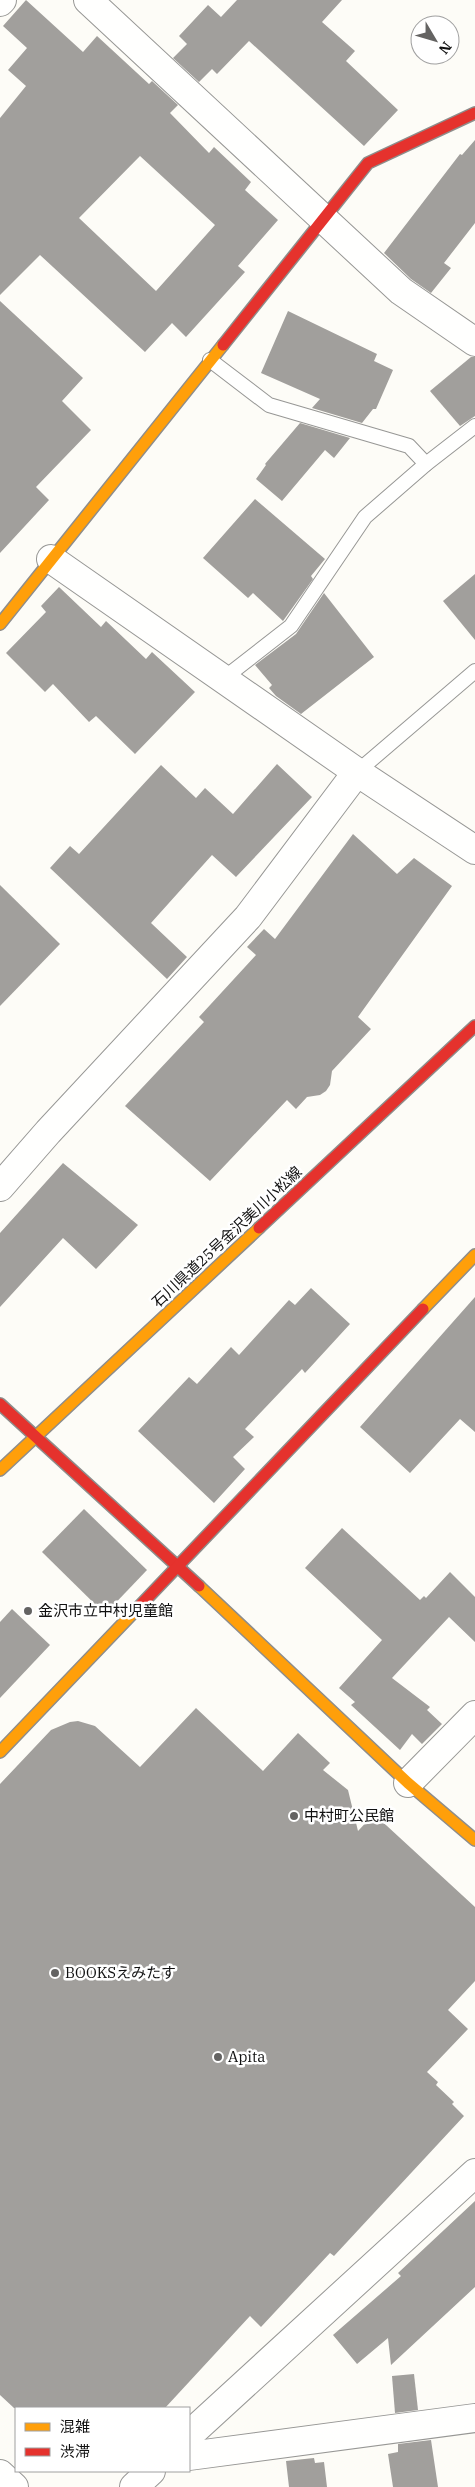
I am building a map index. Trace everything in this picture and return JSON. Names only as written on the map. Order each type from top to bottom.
[{"type":"street","points":[[88,0],[401,292],[443,318],[475,342]]},
{"type":"street","points":[[0,624],[368,163],[475,113]]},
{"type":"street","points":[[51,559],[357,772],[475,850]]},
{"type":"street","points":[[0,1187],[48,1132],[248,917],[357,772]]},
{"type":"street","name":"石川県道25号金沢美川小松線","points":[[0,1470],[475,1026]]},
{"type":"street","points":[[0,1752],[475,1255]]},
{"type":"street","points":[[0,1404],[36,1435],[408,1783],[475,1840]]},
{"type":"street","points":[[408,1783],[475,1715]]},
{"type":"street","points":[[190,2434],[475,2173]]},
{"type":"street","points":[[190,2456],[475,2418]]},
{"type":"street","points":[[134,2487],[150,2472]]},
{"type":"street","points":[[0,2474],[14,2487]]},
{"type":"lane","points":[[210,360],[269,405],[409,446],[426,464]]},
{"type":"lane","points":[[223,679],[291,626],[365,517],[426,464],[475,426]]},
{"type":"lane","points":[[357,772],[475,671]]},
{"type":"building","points":[[26,0],[83,52],[97,36],[149,84],[152,81],[178,105],[170,113],[209,153],[214,147],[251,182],[245,190],[278,220],[238,266],[245,272],[186,337],[172,323],[145,352],[40,255],[0,295],[0,118],[26,86],[8,70],[27,48],[3,26]],"holes":[[[140,156],[215,225],[156,291],[79,218]]]},
{"type":"building","points":[[237,0],[342,0],[322,22],[355,51],[346,61],[398,110],[364,146],[249,41],[217,74],[212,69],[199,82],[173,58],[187,44],[179,36],[208,5],[221,17]]},
{"type":"building","points":[[475,140],[475,223],[444,263],[451,268],[431,293],[411,279],[384,253],[460,154],[462,155]]},
{"type":"building","points":[[0,301],[83,378],[62,401],[91,430],[36,487],[49,500],[0,553]]},
{"type":"building","points":[[288,311],[377,354],[374,361],[393,370],[376,409],[373,409],[362,423],[312,408],[320,399],[261,373]]},
{"type":"building","points":[[471,357],[475,357],[475,416],[460,426],[430,391]]},
{"type":"building","points":[[300,423],[350,438],[334,458],[325,450],[282,501],[256,479],[265,464]]},
{"type":"building","points":[[255,499],[325,559],[311,576],[313,579],[283,621],[253,593],[248,598],[203,558]]},
{"type":"building","points":[[475,574],[475,640],[443,601]]},
{"type":"building","points":[[59,587],[101,627],[106,621],[146,659],[152,652],[195,692],[135,754],[96,716],[89,722],[53,684],[45,692],[6,653],[46,612],[41,606]]},
{"type":"building","points":[[324,593],[374,657],[301,714],[276,696],[269,688],[272,685],[255,665],[296,634]]},
{"type":"building","points":[[277,764],[312,797],[236,877],[212,855],[151,923],[187,957],[167,979],[50,868],[70,846],[79,854],[161,765],[196,798],[205,788],[233,814]]},
{"type":"building","points":[[353,834],[397,874],[414,858],[452,886],[358,1017],[371,1029],[332,1071],[330,1085],[326,1091],[320,1095],[307,1097],[296,1109],[287,1100],[210,1181],[125,1106],[204,1022],[199,1017],[256,955],[247,947],[264,929],[275,939]]},
{"type":"building","points":[[0,885],[60,944],[0,1006]]},
{"type":"building","points":[[63,1163],[138,1225],[96,1269],[63,1238],[0,1307],[0,1233]]},
{"type":"building","points":[[311,1288],[350,1324],[305,1373],[302,1369],[245,1429],[254,1437],[233,1457],[245,1469],[214,1503],[138,1431],[189,1377],[197,1384],[231,1347],[239,1355],[289,1300],[295,1305]]},
{"type":"building","points":[[475,1297],[475,1432],[460,1419],[410,1473],[360,1427]]},
{"type":"building","points":[[84,1509],[147,1570],[105,1614],[42,1552]]},
{"type":"building","points":[[342,1528],[420,1600],[424,1596],[426,1598],[450,1572],[475,1597],[475,1642],[449,1617],[392,1678],[430,1707],[427,1710],[442,1724],[422,1744],[412,1734],[400,1750],[351,1705],[355,1702],[339,1688],[382,1640],[305,1568]]},
{"type":"building","points":[[12,1609],[50,1645],[0,1698],[0,1622]]},
{"type":"building","name":"Apita","points":[[196,1708],[263,1771],[298,1733],[330,1763],[323,1770],[348,1790],[358,1831],[374,1814],[475,1907],[475,1981],[448,2010],[468,2029],[427,2072],[438,2082],[436,2085],[454,2102],[452,2104],[464,2116],[334,2256],[330,2253],[261,2327],[250,2316],[166,2407],[14,2408],[0,2395],[0,1784],[51,1730],[70,1722],[78,1721],[95,1726],[140,1767]]},
{"type":"building","points":[[475,2201],[475,2287],[391,2365],[388,2338],[357,2364],[333,2335],[401,2276],[398,2273]]},
{"type":"building","points":[[414,2374],[418,2410],[395,2413],[392,2376]]},
{"type":"building","points":[[431,2440],[438,2487],[393,2487],[388,2454],[398,2452],[398,2444]]},
{"type":"building","points":[[314,2458],[315,2463],[324,2462],[327,2487],[289,2487],[286,2461]]},
{"type":"traffic: slow","points":[[0,624],[223,345]]},
{"type":"traffic: slow","points":[[0,1470],[259,1228]]},
{"type":"traffic: slow","points":[[423,1309],[475,1255]]},
{"type":"traffic: slow","points":[[199,1586],[408,1783],[475,1840]]},
{"type":"traffic: slow","points":[[0,1752],[134,1612]]},
{"type":"traffic: jam","points":[[223,345],[368,163],[475,113]]},
{"type":"traffic: jam","points":[[259,1228],[475,1026]]},
{"type":"traffic: jam","points":[[134,1612],[423,1309]]},
{"type":"traffic: jam","points":[[0,1404],[199,1586]]},
{"type":"place","name":"金沢市立中村児童館","points":[[28,1611]]},
{"type":"place","name":"中村町公民館","points":[[294,1816]]},
{"type":"place","name":"BOOKSえみたす","points":[[55,1973]]},
{"type":"place","name":"Apita","points":[[218,2057]]}]
